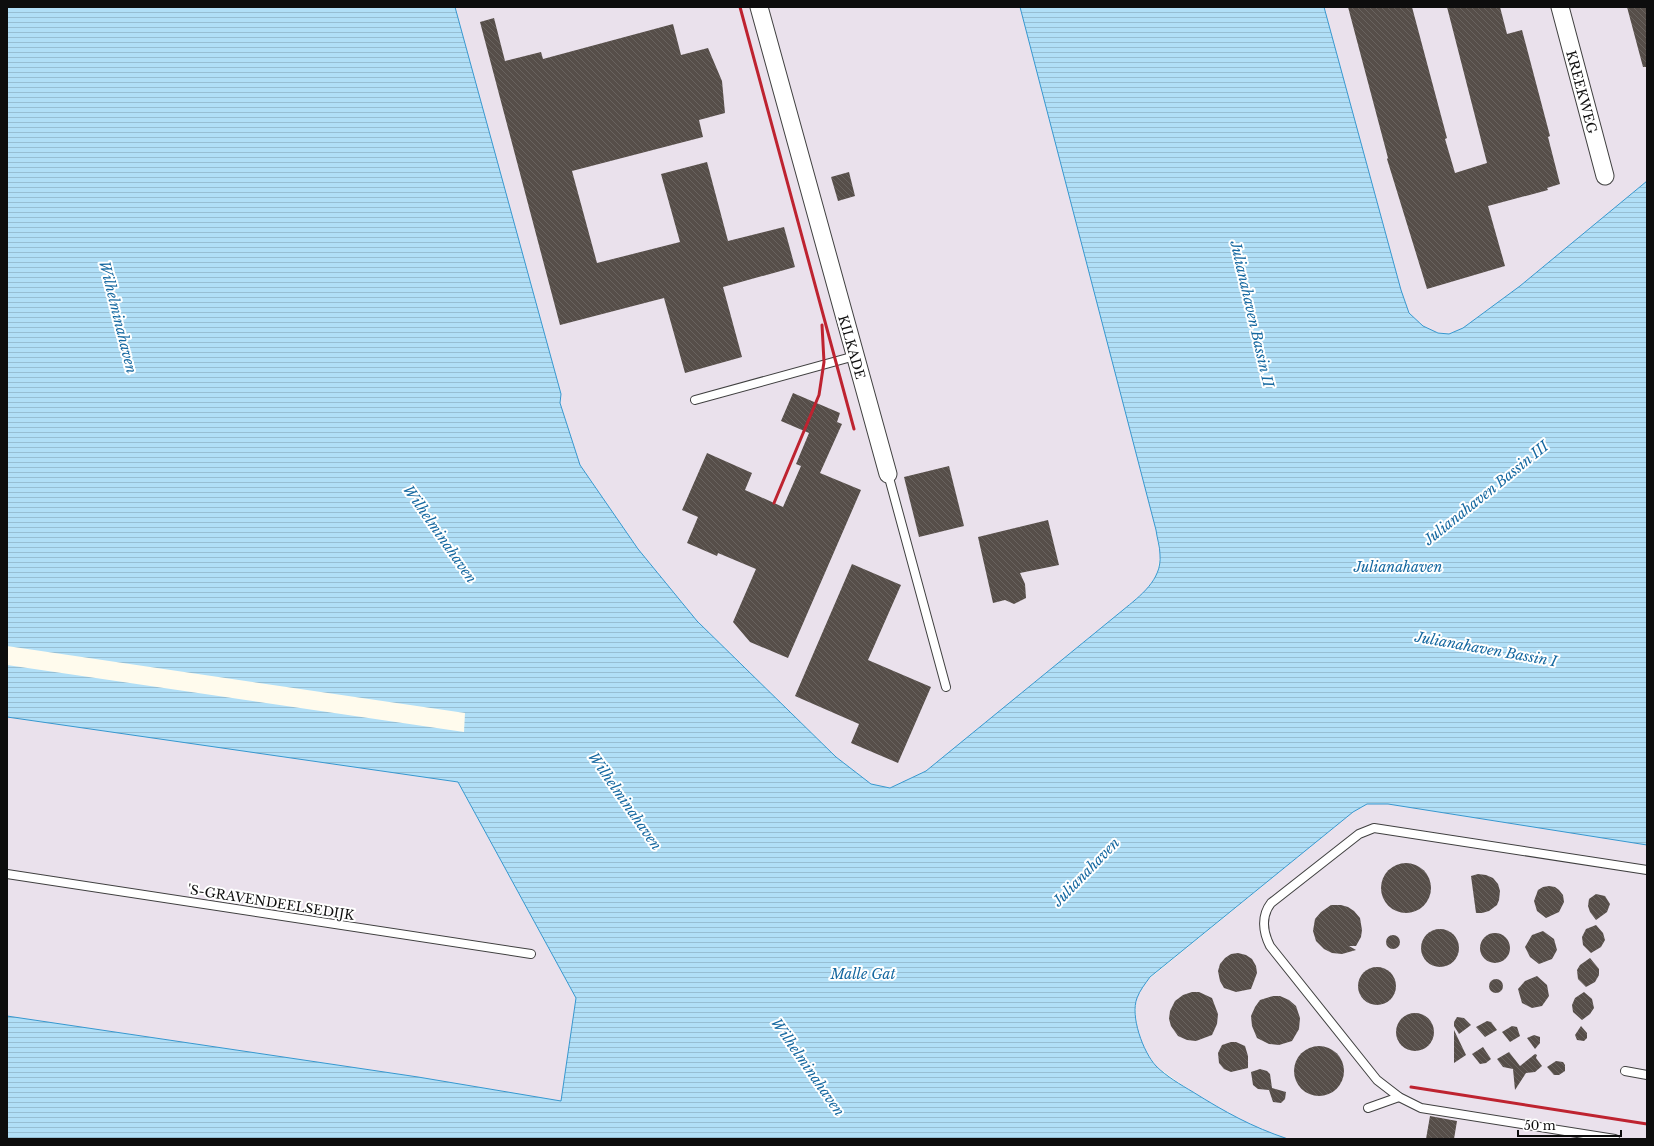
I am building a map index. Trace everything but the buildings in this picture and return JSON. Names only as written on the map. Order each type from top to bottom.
[{"type":"street","name":"KILKADE","points":[[759,7],[888,474]]},
{"type":"street","name":"KREEKWEG","points":[[1560,7],[1605,176]]},
{"type":"lane","points":[[695,400],[855,356]]},
{"type":"lane","name":"KILKADE","points":[[888,474],[946,687]]},
{"type":"lane","points":[[1615,1139],[1421,1108],[1399,1097],[1377,1080],[1270,946],[1266,939],[1264,921],[1268,907],[1272,903],[1359,834],[1374,828],[1647,870]]},
{"type":"lane","name":"'S-GRAVENDEELSEDIJK","points":[[7,874],[531,954]]},
{"type":"lane","points":[[1625,1071],[1647,1075]]},
{"type":"lane","points":[[1368,1108],[1399,1097]]},
{"type":"shaded area","points":[[455,7],[1023,7],[1156,530],[1160,556],[1157,573],[1147,590],[926,771],[890,788],[871,784],[836,757],[697,621],[638,549],[580,465],[560,403],[561,394]]},
{"type":"shaded area","points":[[1324,7],[1647,7],[1647,181],[1520,286],[1463,328],[1449,334],[1438,333],[1423,326],[1409,313],[1401,290]]},
{"type":"shaded area","points":[[7,717],[458,782],[576,998],[561,1101],[418,1077],[7,1016]]},
{"type":"shaded area","points":[[1367,804],[1388,804],[1647,845],[1647,1139],[1288,1139],[1263,1131],[1231,1116],[1182,1085],[1156,1066],[1143,1047],[1138,1032],[1136,999],[1141,989],[1150,978],[1353,812]]},
{"type":"water","points":[[7,7],[455,7],[561,394],[560,403],[580,465],[638,549],[697,621],[836,757],[871,784],[890,788],[926,771],[1130,605],[1149,587],[1154,580],[1160,564],[1160,552],[1156,530],[1020,7],[1324,7],[1401,290],[1409,313],[1423,326],[1438,333],[1449,334],[1463,328],[1520,286],[1647,181],[1647,845],[1388,804],[1367,804],[1353,812],[1150,977],[1137,998],[1135,1014],[1142,1043],[1156,1066],[1179,1083],[1228,1112],[1262,1129],[1288,1139],[7,1139],[7,1016],[418,1077],[561,1101],[576,998],[458,782],[7,717]]},
{"type":"pier","points":[[7,646],[465,713],[464,732],[7,665]]},
{"type":"railway","points":[[740,7],[854,429]]},
{"type":"railway","points":[[774,503],[819,395],[824,362],[822,325]]},
{"type":"railway","points":[[1411,1087],[1647,1124]]},
{"type":"water label","name":"Julianahaven Bassin II","points":[[1252,314]]},
{"type":"water label","name":"Wilhelminahaven","points":[[118,317]]},
{"type":"water label","name":"Julianahaven Bassin III","points":[[1486,493]]},
{"type":"water label","name":"Wilhelminahaven","points":[[440,534]]},
{"type":"water label","name":"Julianahaven","points":[[1398,567]]},
{"type":"water label","name":"Julianahaven Bassin I","points":[[1486,649]]},
{"type":"water label","name":"Wilhelminahaven","points":[[625,801]]},
{"type":"water label","name":"Julianahaven","points":[[1086,872]]},
{"type":"water label","name":"Malle Gat","points":[[863,974]]},
{"type":"water label","name":"Wilhelminahaven","points":[[808,1067]]}]
